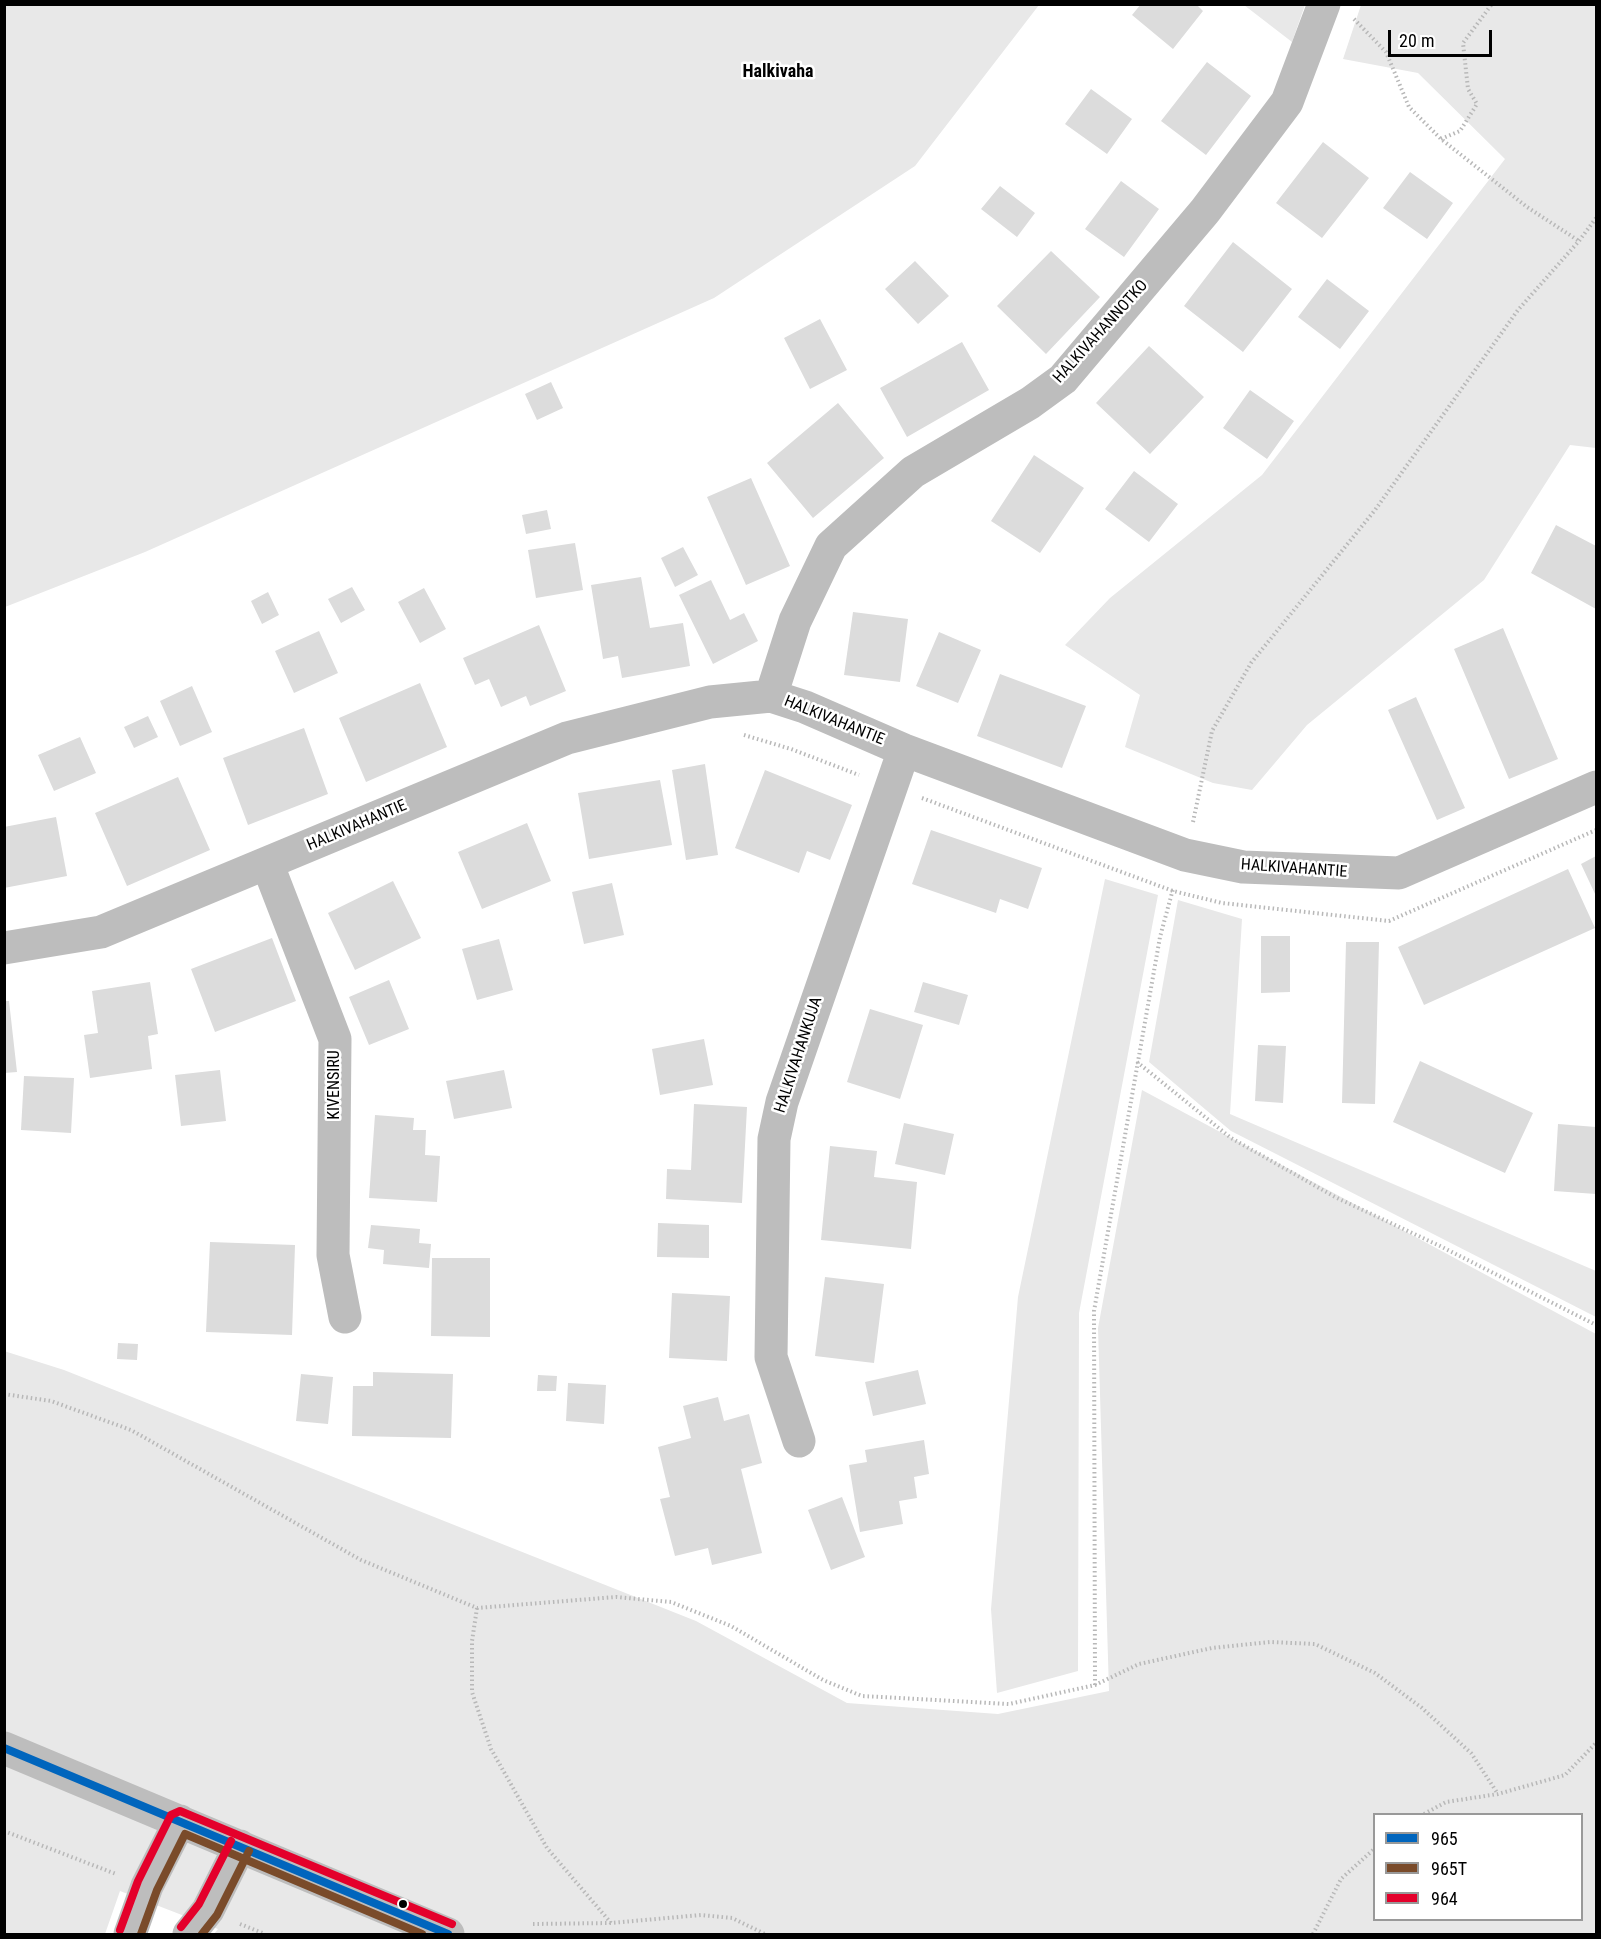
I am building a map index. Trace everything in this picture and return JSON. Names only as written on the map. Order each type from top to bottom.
[{"type":"street","name":"HALKIVAHANNOTKO","points":[[771,696],[795,621],[831,546],[913,472],[1030,403],[1063,379],[1205,211],[1287,102],[1323,6]]},
{"type":"street","name":"HALKIVAHANTIE","points":[[4,948],[101,932],[567,738],[710,702],[771,696],[805,707],[904,750],[1185,855],[1243,867],[1399,873],[1596,787]]},
{"type":"street","name":"HALKIVAHANKUJA","points":[[799,1441],[771,1357],[774,1139],[782,1102],[904,750]]},
{"type":"street","name":"KIVENSIRU","points":[[267,863],[335,1039],[333,1255],[345,1317]]},
{"type":"street","points":[[4,1748],[448,1935]]},
{"type":"street","points":[[130,1935],[147,1886],[180,1821]]},
{"type":"street","points":[[189,1935],[208,1910],[240,1846]]},
{"type":"path","points":[[1441,139],[1460,130],[1477,104],[1468,89],[1463,43],[1492,4]]},
{"type":"path","points":[[1323,6],[1346,14],[1362,25],[1386,52],[1408,107],[1441,139],[1527,207],[1579,242]]},
{"type":"path","points":[[1095,1685],[1094,1311],[1160,937],[1185,855],[1212,731],[1251,663],[1375,510],[1518,310],[1579,242],[1596,218]]},
{"type":"path","points":[[737,735],[791,749],[1173,891],[1222,903],[1389,921],[1596,830]]},
{"type":"path","points":[[1137,1062],[1231,1138],[1335,1197],[1461,1256],[1596,1325]]},
{"type":"path","points":[[4,1394],[51,1401],[131,1430],[361,1560],[477,1608],[616,1597],[672,1602],[731,1626],[823,1680],[862,1696],[1009,1704],[1095,1685],[1139,1664],[1212,1648],[1270,1642],[1316,1644],[1375,1673],[1422,1708],[1472,1753],[1498,1794]]},
{"type":"path","points":[[477,1608],[472,1641],[472,1692],[490,1749],[547,1848],[611,1923]]},
{"type":"path","points":[[1427,1813],[1446,1802],[1498,1794],[1565,1775],[1596,1743]]},
{"type":"path","points":[[1313,1935],[1341,1879],[1373,1850]]},
{"type":"path","points":[[533,1924],[611,1923],[701,1915],[732,1918],[765,1935]]},
{"type":"shaded area","points":[[5,4],[1039,5],[915,166],[714,298],[145,552],[5,607]]},
{"type":"shaded area","points":[[1244,5],[1305,5],[1292,42]]},
{"type":"shaded area","points":[[1361,5],[1596,5],[1596,448],[1570,445],[1484,580],[1307,725],[1252,790],[1213,783],[1125,747],[1140,695],[1065,645],[1110,598],[1262,475],[1505,159],[1418,73],[1343,59]]},
{"type":"shaded area","points":[[1105,879],[1158,895],[1079,1313],[1078,1671],[997,1693],[991,1609],[1018,1297]]},
{"type":"shaded area","points":[[1178,900],[1242,919],[1230,1114],[1596,1271],[1596,1317],[1231,1131],[1149,1062]]},
{"type":"shaded area","points":[[1142,1090],[1596,1334],[1596,1934],[214,1934],[218,1929],[120,1891],[105,1934],[5,1934],[4,1351],[64,1370],[696,1621],[847,1703],[998,1714],[1109,1691],[1098,1328]]},
{"type":"building","points":[[1141,4],[1196,4],[1203,11],[1173,49],[1132,15]]},
{"type":"building","points":[[1207,62],[1251,96],[1206,155],[1161,121]]},
{"type":"building","points":[[1091,89],[1132,119],[1107,154],[1065,124]]},
{"type":"building","points":[[1323,142],[1369,178],[1322,238],[1276,203]]},
{"type":"building","points":[[1410,172],[1453,203],[1427,239],[1383,208]]},
{"type":"building","points":[[1121,181],[1159,209],[1124,257],[1085,229]]},
{"type":"building","points":[[1000,186],[1035,213],[1017,237],[981,209]]},
{"type":"building","points":[[1233,242],[1292,289],[1243,352],[1184,306]]},
{"type":"building","points":[[1051,251],[1100,297],[1046,354],[997,306]]},
{"type":"building","points":[[915,261],[949,296],[918,324],[885,289]]},
{"type":"building","points":[[1327,279],[1369,311],[1340,349],[1298,317]]},
{"type":"building","points":[[820,319],[847,370],[810,389],[784,338]]},
{"type":"building","points":[[962,342],[989,390],[907,437],[880,388]]},
{"type":"building","points":[[1149,346],[1204,397],[1150,454],[1096,403]]},
{"type":"building","points":[[551,382],[563,408],[537,420],[525,394]]},
{"type":"building","points":[[1250,390],[1294,421],[1267,459],[1223,428]]},
{"type":"building","points":[[838,403],[884,458],[813,518],[767,463]]},
{"type":"building","points":[[1034,455],[1084,488],[1040,553],[991,521]]},
{"type":"building","points":[[1134,471],[1178,504],[1149,542],[1105,509]]},
{"type":"building","points":[[751,478],[790,566],[746,585],[707,497]]},
{"type":"building","points":[[547,510],[551,529],[526,534],[522,515]]},
{"type":"building","points":[[1556,525],[1596,546],[1596,609],[1531,573]]},
{"type":"building","points":[[575,543],[583,590],[536,598],[528,550]]},
{"type":"building","points":[[683,547],[698,575],[675,587],[661,558]]},
{"type":"building","points":[[641,577],[650,628],[683,623],[690,666],[622,678],[618,656],[603,659],[591,585]]},
{"type":"building","points":[[711,580],[730,620],[744,613],[758,641],[713,664],[679,595]]},
{"type":"building","points":[[352,587],[365,610],[341,623],[328,599]]},
{"type":"building","points":[[424,588],[446,629],[420,643],[398,602]]},
{"type":"building","points":[[268,592],[279,615],[262,624],[251,601]]},
{"type":"building","points":[[853,612],[908,619],[900,682],[844,675]]},
{"type":"building","points":[[539,625],[566,691],[530,706],[526,696],[501,707],[489,679],[475,685],[463,658]]},
{"type":"building","points":[[1503,628],[1558,759],[1509,779],[1454,649]]},
{"type":"building","points":[[319,631],[338,673],[294,693],[275,651]]},
{"type":"building","points":[[939,632],[981,650],[958,703],[916,686]]},
{"type":"building","points":[[1000,674],[1086,706],[1062,768],[977,736]]},
{"type":"building","points":[[420,683],[447,747],[366,782],[339,718]]},
{"type":"building","points":[[192,686],[212,732],[180,746],[160,701]]},
{"type":"building","points":[[1416,697],[1465,808],[1437,820],[1388,710]]},
{"type":"building","points":[[148,716],[158,737],[134,748],[124,727]]},
{"type":"building","points":[[304,728],[328,794],[248,825],[223,758]]},
{"type":"building","points":[[80,737],[96,773],[54,791],[38,755]]},
{"type":"building","points":[[705,764],[718,855],[686,860],[672,770]]},
{"type":"building","points":[[765,770],[852,805],[830,860],[807,851],[799,873],[735,848]]},
{"type":"building","points":[[178,777],[210,850],[127,886],[95,813]]},
{"type":"building","points":[[660,780],[672,845],[589,859],[578,793]]},
{"type":"building","points":[[56,817],[67,876],[4,888],[4,827]]},
{"type":"building","points":[[527,823],[551,881],[482,909],[458,852]]},
{"type":"building","points":[[931,830],[1042,868],[1028,909],[1000,899],[996,913],[912,884]]},
{"type":"building","points":[[1596,856],[1596,896],[1581,864]]},
{"type":"building","points":[[1568,869],[1595,928],[1424,1005],[1398,947]]},
{"type":"building","points":[[393,881],[421,938],[355,970],[328,913]]},
{"type":"building","points":[[612,883],[624,935],[584,944],[572,892]]},
{"type":"building","points":[[1261,936],[1290,936],[1290,992],[1261,993]]},
{"type":"building","points":[[272,938],[296,1001],[215,1032],[191,969]]},
{"type":"building","points":[[499,939],[513,990],[477,1000],[462,949]]},
{"type":"building","points":[[1346,942],[1379,942],[1375,1104],[1342,1103]]},
{"type":"building","points":[[389,980],[409,1029],[369,1045],[349,997]]},
{"type":"building","points":[[150,982],[158,1034],[148,1036],[152,1069],[90,1078],[84,1035],[98,1033],[92,991]]},
{"type":"building","points":[[923,982],[968,995],[959,1025],[914,1012]]},
{"type":"building","points":[[4,1001],[9,1001],[17,1072],[4,1073]]},
{"type":"building","points":[[870,1009],[923,1025],[900,1099],[847,1082]]},
{"type":"building","points":[[704,1039],[713,1085],[660,1095],[652,1049]]},
{"type":"building","points":[[1258,1045],[1286,1046],[1283,1103],[1255,1101]]},
{"type":"building","points":[[1420,1061],[1533,1113],[1505,1173],[1393,1122]]},
{"type":"building","points":[[220,1070],[226,1121],[181,1126],[175,1075]]},
{"type":"building","points":[[504,1070],[512,1108],[454,1119],[446,1081]]},
{"type":"building","points":[[24,1076],[74,1078],[71,1133],[21,1130]]},
{"type":"building","points":[[694,1104],[747,1107],[742,1203],[666,1199],[667,1169],[691,1170]]},
{"type":"building","points":[[375,1115],[414,1118],[413,1130],[426,1130],[425,1155],[440,1156],[437,1202],[369,1198]]},
{"type":"building","points":[[904,1123],[954,1134],[945,1175],[895,1164]]},
{"type":"building","points":[[1558,1124],[1596,1127],[1596,1194],[1554,1191]]},
{"type":"building","points":[[830,1146],[877,1151],[874,1177],[917,1182],[911,1249],[821,1240]]},
{"type":"building","points":[[658,1223],[709,1225],[709,1258],[657,1257]]},
{"type":"building","points":[[371,1225],[420,1229],[419,1243],[431,1244],[429,1268],[383,1264],[384,1250],[368,1248]]},
{"type":"building","points":[[210,1242],[295,1245],[292,1335],[206,1332]]},
{"type":"building","points":[[432,1258],[490,1258],[490,1337],[431,1336]]},
{"type":"building","points":[[825,1277],[884,1284],[874,1363],[815,1356]]},
{"type":"building","points":[[672,1293],[730,1296],[727,1361],[669,1358]]},
{"type":"building","points":[[118,1343],[138,1344],[137,1360],[117,1359]]},
{"type":"building","points":[[918,1370],[926,1404],[873,1416],[865,1382]]},
{"type":"building","points":[[373,1372],[453,1374],[451,1438],[352,1436],[353,1386],[373,1386]]},
{"type":"building","points":[[301,1374],[333,1377],[328,1424],[296,1421]]},
{"type":"building","points":[[538,1375],[557,1376],[556,1391],[537,1391]]},
{"type":"building","points":[[568,1383],[606,1385],[604,1424],[566,1421]]},
{"type":"building","points":[[718,1397],[724,1421],[749,1414],[762,1463],[741,1469],[762,1553],[712,1565],[708,1548],[675,1556],[660,1499],[670,1497],[658,1447],[691,1438],[683,1406]]},
{"type":"building","points":[[924,1440],[929,1474],[914,1477],[917,1498],[899,1501],[903,1524],[860,1532],[849,1465],[867,1462],[865,1450]]},
{"type":"building","points":[[842,1497],[865,1557],[831,1570],[808,1510]]},
{"type":"transit line","name":"965","points":[[4,1748],[448,1934]]},
{"type":"transit line","name":"964","points":[[120,1930],[138,1881],[171,1815],[180,1811],[452,1924]]},
{"type":"transit line","name":"965T","points":[[141,1934],[157,1890],[185,1834],[422,1934]]},
{"type":"transit line","name":"964","points":[[181,1927],[199,1904],[231,1841]]},
{"type":"transit line","name":"965T","points":[[202,1934],[217,1915],[249,1851]]},
{"type":"district","name":"Halkivaha","points":[[778,72]]}]
